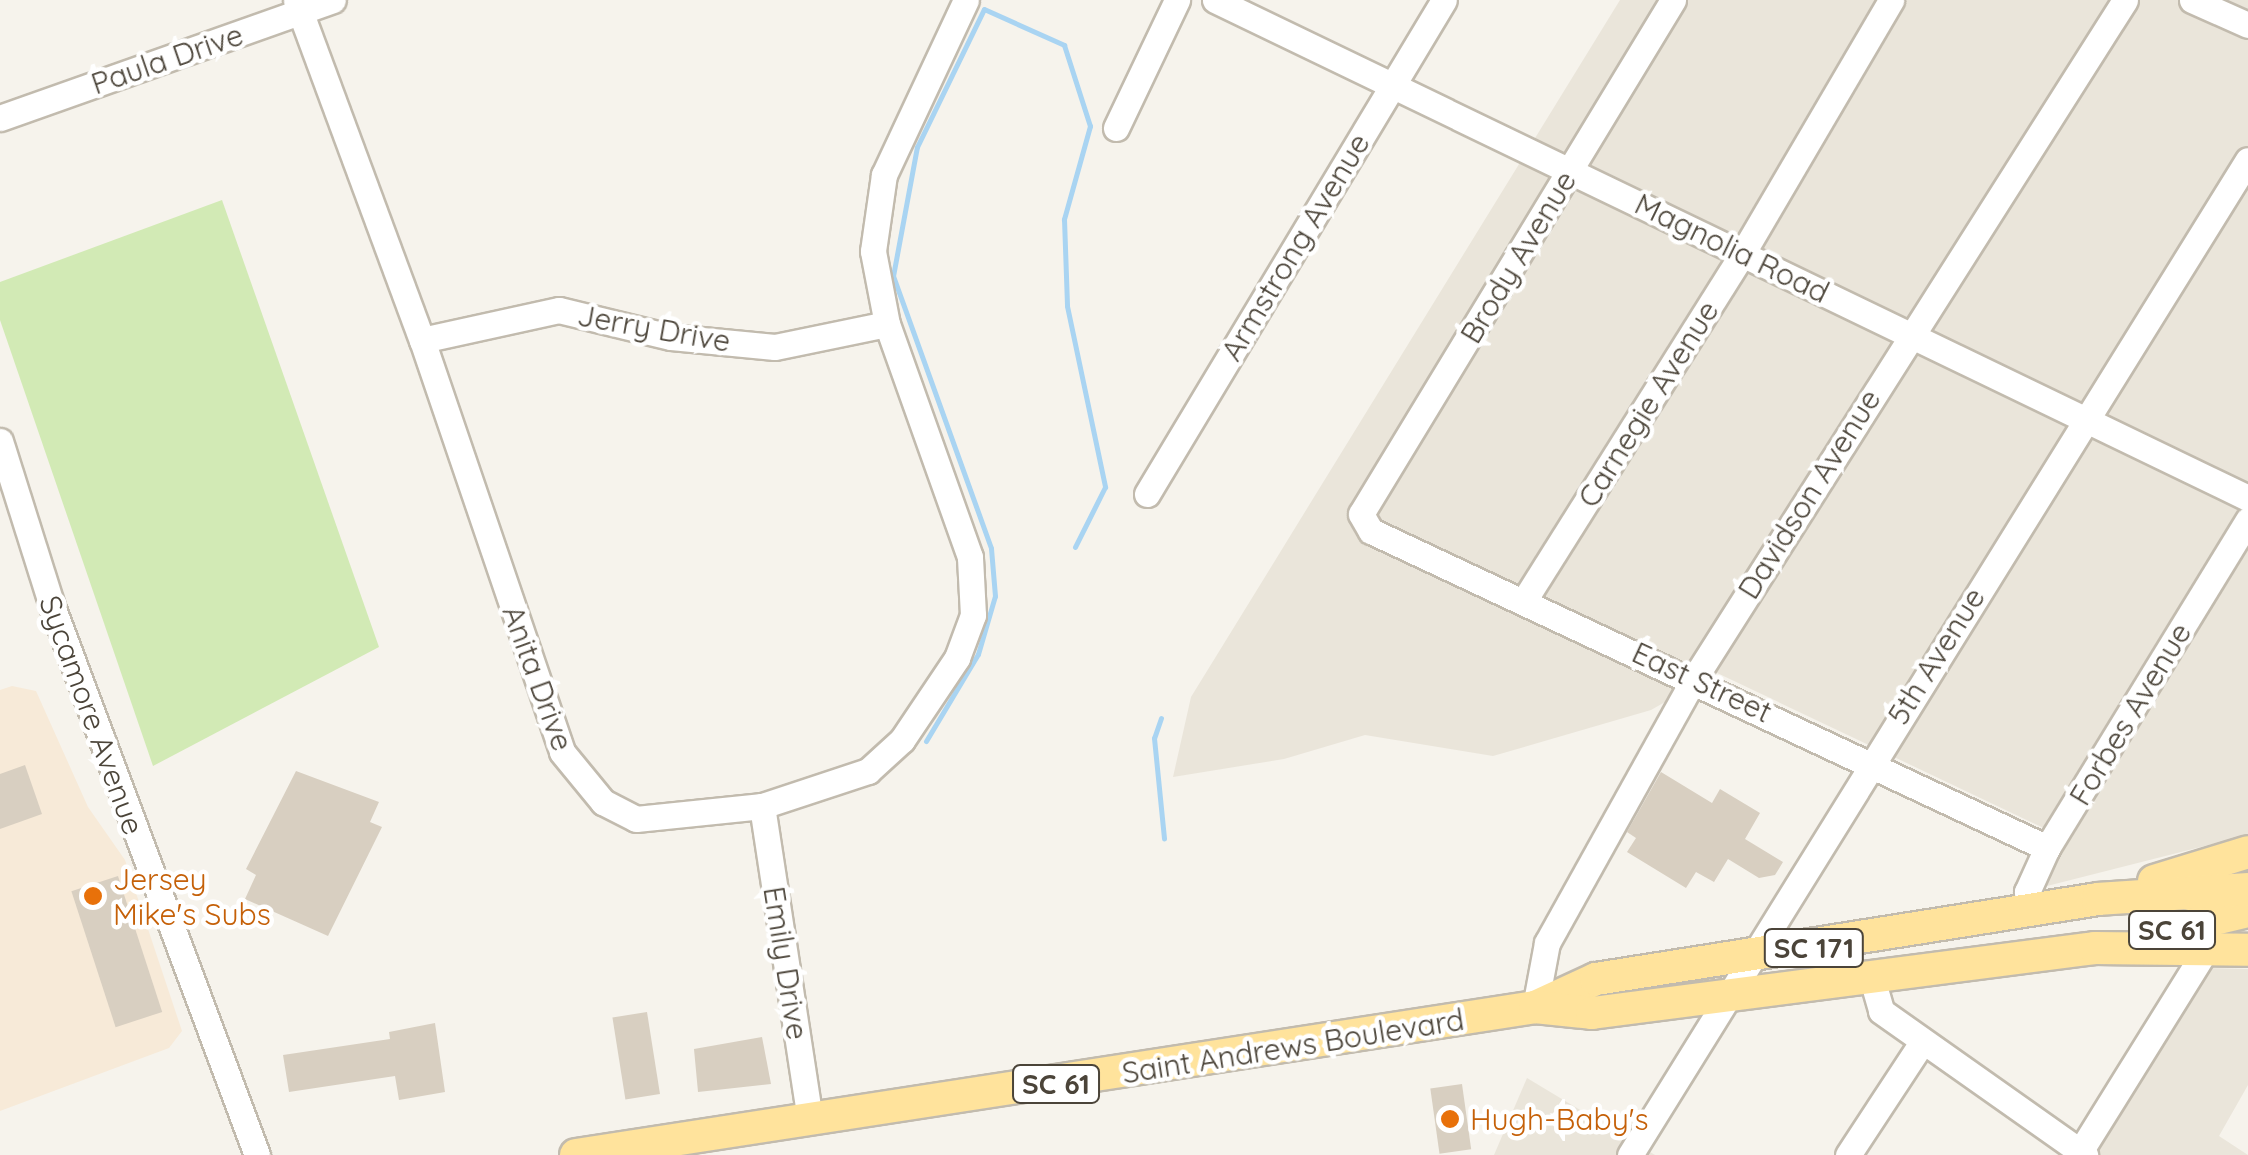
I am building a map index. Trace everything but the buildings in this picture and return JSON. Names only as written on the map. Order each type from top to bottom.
[{"type":"main road","name":"SC 61","points":[[2098,899],[2248,852]]},
{"type":"main road","name":"Saint Andrews Boulevard","points":[[1535,1007],[1596,980],[2098,899],[2248,889]]},
{"type":"main road","name":"SC 61","points":[[2095,948],[2248,910]]},
{"type":"main road","name":"Saint Andrews Boulevard","points":[[576,1155],[1535,1007],[1592,1013],[2095,948],[2248,950]]},
{"type":"street","name":"Paula Drive","points":[[0,118],[298,6],[334,0]]},
{"type":"street","name":"Anita Drive","points":[[298,6],[422,340],[562,752],[576,773],[618,814],[636,819],[762,806],[868,771],[902,740],[957,658],[973,615],[970,557],[887,324],[873,252],[880,192],[966,0]]},
{"type":"street","points":[[1116,128],[1178,0]]},
{"type":"street","name":"Armstrong Avenue","points":[[1147,494],[1444,0]]},
{"type":"street","name":"Brody Avenue","points":[[1361,514],[1673,0]]},
{"type":"street","name":"Carnegie Avenue","points":[[1525,599],[1741,256],[1891,0]]},
{"type":"street","name":"Davidson Avenue","points":[[1535,1007],[1547,943],[1694,679],[1909,333],[2125,0]]},
{"type":"street","points":[[2192,0],[2248,24]]},
{"type":"street","name":"Magnolia Road","points":[[1219,1],[2248,498]]},
{"type":"street","name":"5th Avenue","points":[[1630,1155],[1871,760],[2248,160]]},
{"type":"street","name":"Jerry Drive","points":[[422,340],[559,310],[671,337],[776,347],[887,324]]},
{"type":"street","name":"Sycamore Avenue","points":[[0,441],[52,606],[257,1155]]},
{"type":"street","name":"East Street","points":[[1361,514],[1371,531],[1871,760],[2048,848]]},
{"type":"street","name":"Forbes Avenue","points":[[2032,912],[2026,892],[2048,848],[2248,520]]},
{"type":"street","name":"Emily Drive","points":[[762,806],[810,1120]]},
{"type":"street","points":[[1870,975],[1882,1010],[1921,1044],[2081,1154],[2206,948]]},
{"type":"street","points":[[1848,1155],[1921,1044]]},
{"type":"shaded area","points":[[1620,0],[2248,0],[2248,835],[2047,886],[2041,881],[2069,840],[1696,663],[1672,698],[1651,710],[1493,756],[1365,735],[1284,759],[1173,777],[1191,697]]},
{"type":"shaded area","points":[[12,686],[36,691],[88,807],[125,860],[182,1031],[169,1048],[0,1111],[0,690]]},
{"type":"shaded area","points":[[2206,968],[2248,969],[2248,1085],[2219,1136],[2248,1155],[2089,1155]]},
{"type":"shaded area","points":[[1527,1078],[1655,1155],[1494,1155]]},
{"type":"green space","points":[[222,200],[379,647],[153,766],[0,320],[0,282]]},
{"type":"waterway","points":[[926,741],[978,654],[995,596],[991,548],[893,276],[917,147],[984,9],[1064,45],[1090,126],[1064,219],[1067,306],[1105,487],[1075,547]]},
{"type":"waterway","points":[[1161,718],[1154,738],[1164,839]]},
{"type":"place","name":"Jersey Mike's Subs","points":[[93,896]]},
{"type":"place","name":"Hugh-Baby's","points":[[1450,1119]]}]
